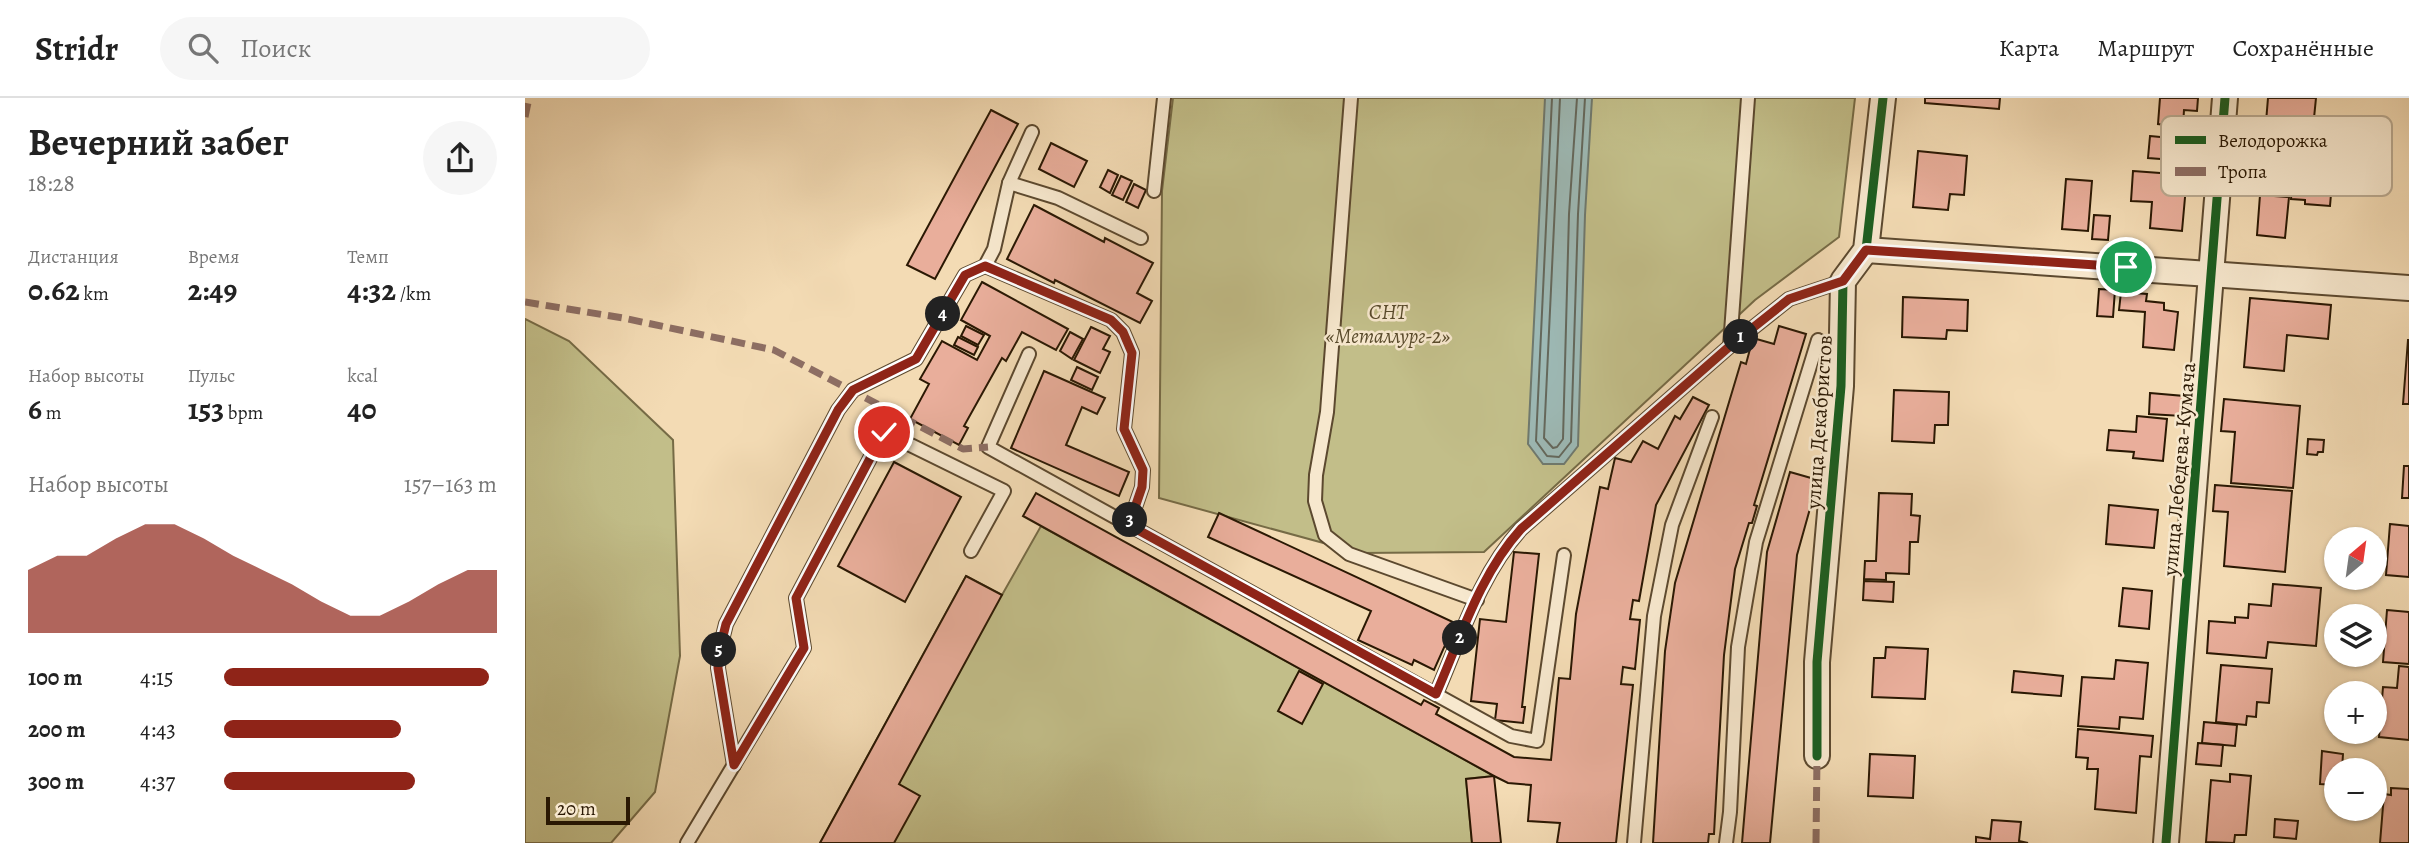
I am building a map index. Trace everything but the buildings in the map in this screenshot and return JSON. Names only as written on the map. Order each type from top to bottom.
[{"type":"street","points":[[1843,281],[1866,250],[1883,98]]},
{"type":"street","name":"улица Лебедева-Кумача","points":[[2224,116],[2225,98]]},
{"type":"street","name":"улица Лебедева-Кумача","points":[[2166,843],[2218,196]]},
{"type":"street","points":[[1866,250],[2409,288]]},
{"type":"street","name":"улица Декабристов","points":[[1817,756],[1817,662],[1842,386],[1843,281]]},
{"type":"lane","points":[[1154,191],[1164,98]]},
{"type":"lane","points":[[1351,98],[1327,412],[1315,475],[1315,501],[1325,535],[1349,554],[1476,600]]},
{"type":"lane","points":[[1730,346],[1748,98]]},
{"type":"lane","points":[[734,765],[718,668],[726,624],[838,410],[853,390],[916,359],[965,275],[985,266],[994,249],[1009,183],[1033,132]]},
{"type":"lane","points":[[1009,183],[1058,198],[1141,237]]},
{"type":"lane","points":[[985,266],[1111,320],[1123,332],[1132,353],[1124,429],[1143,470],[1142,487],[1129,525]]},
{"type":"lane","points":[[1436,694],[1476,600],[1504,548],[1521,529],[1730,346],[1789,299],[1843,281]]},
{"type":"lane","points":[[1726,843],[1738,647],[1756,542],[1818,341]]},
{"type":"lane","points":[[1029,354],[988,447],[1511,736],[1537,741],[1564,555]]},
{"type":"lane","points":[[1634,843],[1654,616],[1672,525],[1713,417]]},
{"type":"lane","points":[[687,843],[804,648],[796,598],[884,432],[1004,491],[971,551]]},
{"type":"green space","name":"СНТ «Металлург-2»","points":[[1173,98],[1855,98],[1839,237],[1755,300],[1484,552],[1360,553],[1159,498],[1162,191]]},
{"type":"green space","points":[[525,319],[569,341],[673,440],[680,656],[655,792],[611,843],[525,843]]},
{"type":"green space","points":[[1041,526],[1494,776],[1466,779],[1472,843],[820,843],[966,576],[1002,595]]},
{"type":"water","points":[[1545,98],[1592,98],[1585,215],[1578,446],[1564,464],[1543,464],[1528,444]]},
{"type":"marked path","points":[[525,117],[529,98]]},
{"type":"marked path","points":[[525,302],[623,318],[774,350],[963,449],[988,447]]},
{"type":"marked path","points":[[1816,843],[1817,756]]},
{"type":"cycle path","points":[[1817,756],[1817,662],[1841,386],[1843,281],[1866,250],[1883,98]]},
{"type":"cycle path","points":[[2224,116],[2225,98]]},
{"type":"cycle path","points":[[2166,843],[2217,196]]},
{"type":"route","points":[[884,432],[796,598],[804,648],[734,765],[718,668],[726,624],[838,410],[853,390],[916,359],[965,275],[985,266],[1111,320],[1123,332],[1132,353],[1124,429],[1143,470],[1142,487],[1129,525],[1436,694],[1476,600],[1504,548],[1521,529],[1730,346],[1789,299],[1843,281],[1866,250],[2126,267]]}]
